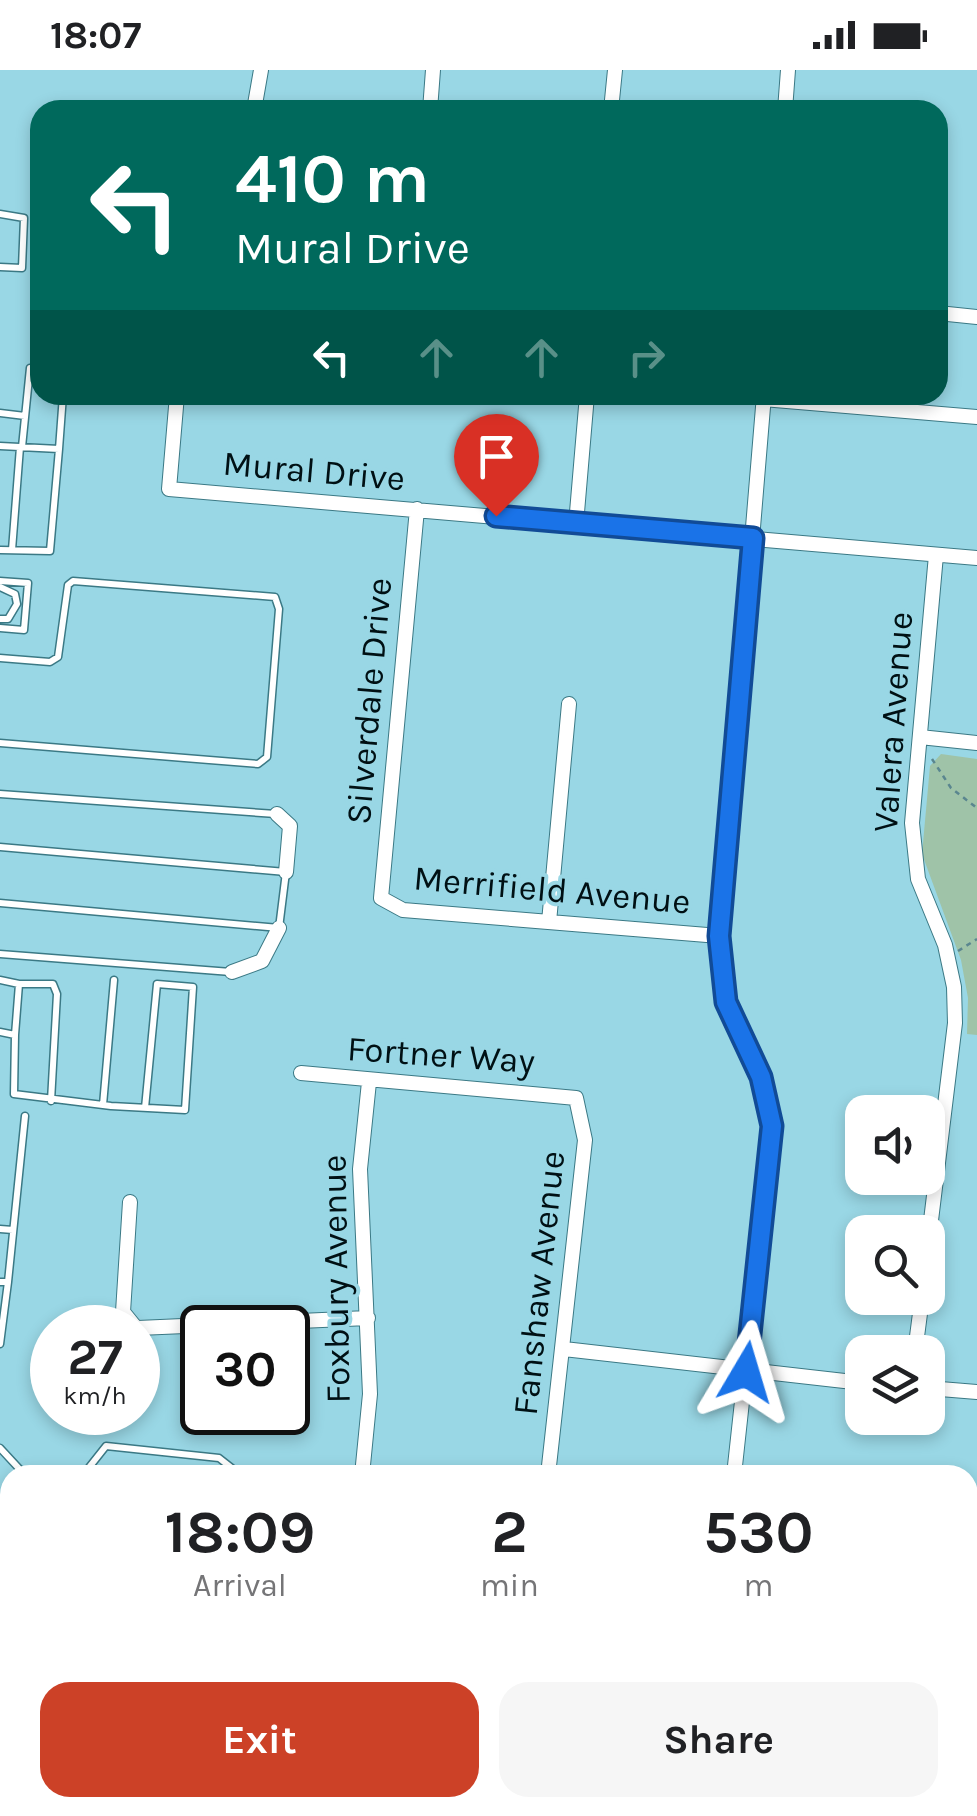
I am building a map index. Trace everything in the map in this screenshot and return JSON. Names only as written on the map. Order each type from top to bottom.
[{"type":"street","points":[[256,100],[260,70]]},
{"type":"street","points":[[431,100],[433,70]]},
{"type":"street","points":[[612,100],[615,70]]},
{"type":"street","points":[[786,100],[788,70]]},
{"type":"street","points":[[948,314],[977,316]]},
{"type":"street","name":"Mural Drive","points":[[176,405],[169,489],[977,558]]},
{"type":"street","points":[[576,524],[585,405]]},
{"type":"street","points":[[735,1465],[772,1126],[761,1077],[726,1002],[719,936],[762,405]]},
{"type":"street","points":[[849,405],[977,417]]},
{"type":"street","name":"Silverdale Drive","points":[[381,898],[417,509]]},
{"type":"street","name":"Valera Avenue","points":[[931,1215],[954,1023],[948,954],[925,900],[915,859],[912,823],[936,554]]},
{"type":"street","points":[[549,922],[569,704]]},
{"type":"street","points":[[919,743],[977,743]]},
{"type":"street","points":[[277,814],[290,826],[286,872]]},
{"type":"street","name":"Merrifield Avenue","points":[[381,898],[403,910],[719,936]]},
{"type":"street","points":[[232,972],[262,961],[279,928]]},
{"type":"street","name":"Fortner Way","points":[[300,1073],[576,1098]]},
{"type":"street","name":"Foxbury Avenue","points":[[363,1465],[370,1394],[359,1210],[369,1082]]},
{"type":"street","name":"Fanshaw Avenue","points":[[549,1465],[585,1140],[576,1098]]},
{"type":"street","points":[[123,1305],[130,1202]]},
{"type":"street","points":[[160,1327],[368,1318]]},
{"type":"street","points":[[564,1350],[845,1381]]},
{"type":"street","points":[[945,1389],[977,1392]]},
{"type":"lane","points":[[0,214],[24,218],[22,268],[0,266]]},
{"type":"lane","points":[[12,550],[30,368]]},
{"type":"lane","points":[[0,550],[50,551],[62,405]]},
{"type":"lane","points":[[0,414],[25,416]]},
{"type":"lane","points":[[0,446],[59,449]]},
{"type":"lane","points":[[0,658],[50,662],[58,657],[68,585],[73,582],[275,598],[279,609],[267,757],[258,764],[0,743]]},
{"type":"lane","points":[[0,584],[28,583],[24,630],[0,628]]},
{"type":"lane","points":[[0,584],[15,594],[18,604],[8,619],[0,618]]},
{"type":"lane","points":[[0,794],[277,814]]},
{"type":"lane","points":[[0,846],[286,872],[279,928],[0,902]]},
{"type":"lane","points":[[0,954],[232,972]]},
{"type":"lane","points":[[0,980],[53,984],[57,994],[51,1101]]},
{"type":"lane","points":[[103,1105],[114,980]]},
{"type":"lane","points":[[19,984],[14,1094],[51,1101],[144,1108],[185,1110],[193,988],[157,984],[144,1108]]},
{"type":"lane","points":[[0,1032],[15,1034]]},
{"type":"lane","points":[[0,1344],[25,1116]]},
{"type":"lane","points":[[0,1228],[13,1230]]},
{"type":"lane","points":[[92,1465],[106,1446],[219,1458],[228,1465]]},
{"type":"path","points":[[919,743],[951,788],[977,808]]},
{"type":"path","points":[[948,954],[965,949],[977,939]]},
{"type":"green space","points":[[941,754],[977,759],[977,1035],[967,1034],[968,998],[961,960],[922,854],[930,766]]},
{"type":"route","points":[[496,516],[753,538],[719,936],[719,967],[726,1002],[761,1077],[772,1126],[746,1372]]}]
